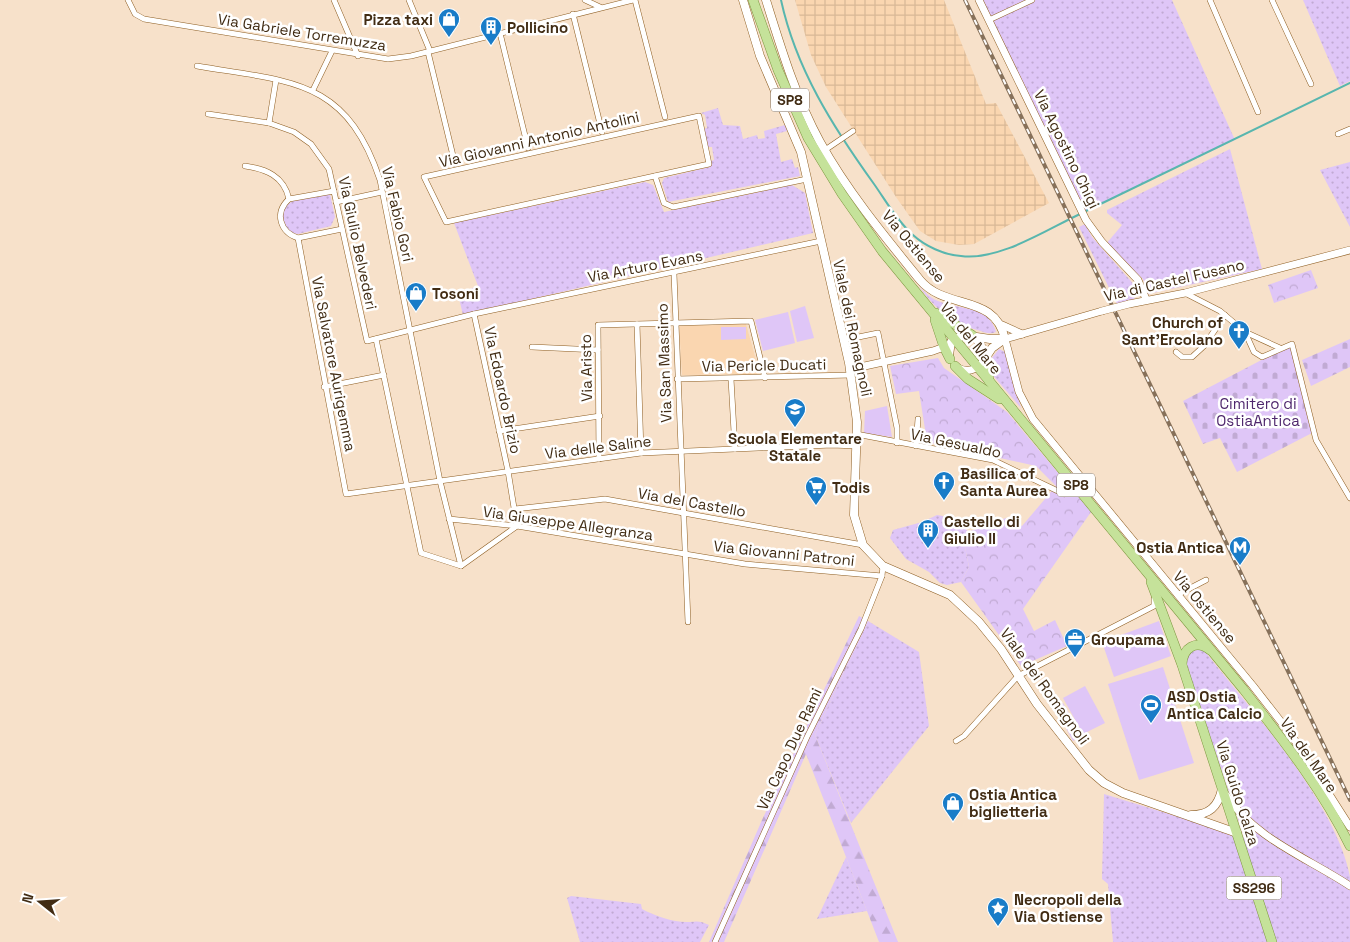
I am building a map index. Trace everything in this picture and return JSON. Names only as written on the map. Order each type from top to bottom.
[{"type":"main road","name":"Viale dei Romagnoli","points":[[743,0],[760,56],[796,138],[844,340],[851,372],[856,434],[854,515],[863,544],[883,566],[936,589],[959,602],[993,638],[1037,704],[1100,780],[1123,793],[1237,833]]},
{"type":"main road","name":"Via del Mare","points":[[753,0],[788,94],[822,162],[882,251],[931,311],[949,344],[990,381],[1290,749],[1322,796],[1350,846]]},
{"type":"main road","name":"Via Ostiense","points":[[766,0],[789,69],[812,126],[825,150],[871,216],[925,285],[944,298],[983,308],[1002,325],[1005,339]]},
{"type":"main road","points":[[931,311],[972,335]]},
{"type":"main road","points":[[1005,339],[963,335],[949,344],[953,363],[972,382],[1006,403]]},
{"type":"main road","points":[[990,381],[986,357],[992,348],[1005,339]]},
{"type":"main road","name":"Via Guido Calza","points":[[1144,569],[1182,665],[1272,942]]},
{"type":"main road","name":"Via del Mare","points":[[1182,665],[1185,651],[1195,645],[1207,648],[1220,661]]},
{"type":"main road","points":[[1186,814],[1210,811],[1217,803],[1222,789]]},
{"type":"street","name":"Via Gabriele Torremuzza","points":[[128,0],[134,12],[142,19],[358,56],[391,59],[429,52],[634,0]]},
{"type":"street","points":[[334,0],[358,56]]},
{"type":"street","points":[[409,0],[429,52],[455,164]]},
{"type":"street","points":[[585,0],[601,7]]},
{"type":"street","points":[[598,0],[601,7]]},
{"type":"street","points":[[634,0],[665,117]]},
{"type":"street","name":"Via Agostino Chigi","points":[[979,0],[1086,220],[1102,242],[1138,280],[1146,299]]},
{"type":"street","points":[[988,20],[1032,0]]},
{"type":"street","points":[[1210,0],[1258,112]]},
{"type":"street","points":[[1272,0],[1311,84]]},
{"type":"street","points":[[574,14],[602,132]]},
{"type":"street","points":[[500,33],[528,148]]},
{"type":"street","points":[[313,90],[332,51]]},
{"type":"street","name":"Via Fabio Gori","points":[[197,66],[276,80],[313,90],[327,98],[354,126],[370,150],[382,192],[440,481],[460,566]]},
{"type":"street","points":[[269,124],[276,80]]},
{"type":"street","name":"Via Giulio Belvederi","points":[[208,114],[269,124],[294,132],[311,144],[329,170],[367,341]]},
{"type":"street","name":"Via Giovanni Antonio Antolini","points":[[699,116],[708,164],[655,176],[446,222],[424,177],[699,116]]},
{"type":"street","points":[[1338,134],[1350,129]]},
{"type":"street","points":[[825,150],[853,131]]},
{"type":"street","points":[[245,166],[271,172],[281,182],[288,199]]},
{"type":"street","points":[[655,176],[664,201],[671,207],[806,179]]},
{"type":"street","points":[[334,191],[288,199],[281,209],[280,219],[286,231],[298,238],[342,229]]},
{"type":"street","points":[[336,202],[382,192]]},
{"type":"street","name":"Via Salvatore Aurigemma","points":[[298,238],[324,387],[346,494]]},
{"type":"street","name":"Via Arturo Evans","points":[[367,341],[474,314],[674,274],[820,241]]},
{"type":"street","name":"Via di Castel Fusano","points":[[1005,339],[1146,299],[1185,293],[1350,250]]},
{"type":"street","name":"Via San Massimo","points":[[674,274],[682,513],[688,622]]},
{"type":"street","points":[[1185,293],[1225,315],[1245,332],[1280,348]]},
{"type":"street","name":"Via Edoardo Brizio","points":[[474,314],[508,472],[517,526]]},
{"type":"street","points":[[1176,352],[1182,357],[1192,357],[1204,346],[1225,315]]},
{"type":"street","name":"Via Aristo","points":[[600,458],[598,326],[751,321],[765,378]]},
{"type":"street","points":[[637,324],[641,454]]},
{"type":"street","points":[[1002,325],[1025,334]]},
{"type":"street","points":[[1245,332],[1254,352],[1265,357],[1280,348],[1292,344],[1316,440],[1350,498]]},
{"type":"street","points":[[844,340],[878,333],[897,428],[897,443]]},
{"type":"street","points":[[933,351],[968,371],[977,368],[986,357],[984,349],[972,335]]},
{"type":"street","points":[[376,339],[421,553],[460,566],[482,553],[517,526]]},
{"type":"street","name":"Via Ostiense","points":[[1005,339],[1020,392],[1030,414],[1292,736],[1350,827]]},
{"type":"street","points":[[851,372],[884,360],[933,351],[949,344]]},
{"type":"street","points":[[532,347],[598,350]]},
{"type":"street","name":"Via Pericle Ducati","points":[[677,379],[765,378],[851,372]]},
{"type":"street","points":[[324,387],[384,375]]},
{"type":"street","points":[[731,379],[735,449]]},
{"type":"street","points":[[499,431],[600,416]]},
{"type":"street","points":[[916,446],[918,419]]},
{"type":"street","name":"Via Gesualdo","points":[[856,434],[993,460],[1064,494]]},
{"type":"street","name":"Via delle Saline","points":[[346,494],[600,458],[641,454],[832,444],[856,446]]},
{"type":"street","name":"Via del Castello","points":[[515,509],[605,499],[863,544]]},
{"type":"street","name":"Via Giuseppe Allegranza","points":[[449,519],[517,526],[684,553]]},
{"type":"street","name":"Via Giovanni Patroni","points":[[684,553],[745,564],[882,576]]},
{"type":"street","name":"Via Capo Due Rami","points":[[715,942],[808,737],[860,629],[882,576],[883,566]]},
{"type":"street","points":[[1177,595],[1206,580]]},
{"type":"street","points":[[956,741],[964,736],[1018,676],[1154,606],[1158,602]]},
{"type":"street","points":[[1222,789],[1236,809],[1256,828],[1350,886]]},
{"type":"shaded area","points":[[795,0],[944,0],[986,104],[996,103],[1049,203],[974,244],[959,245],[936,241],[920,231],[896,197],[826,87],[811,55]]},
{"type":"shaded area","points":[[746,324],[760,374],[682,375],[679,326]]},
{"type":"green space","points":[[979,0],[1172,0],[1235,140],[1079,214],[1077,203]]},
{"type":"green space","points":[[1303,0],[1350,0],[1350,81],[1340,86]]},
{"type":"green space","points":[[718,108],[723,125],[740,126],[743,139],[757,135],[758,139],[765,138],[764,131],[785,125],[787,131],[776,134],[781,162],[792,159],[795,168],[798,167],[800,176],[668,202],[662,183],[664,178],[710,167],[711,161],[714,160],[712,147],[707,147],[703,129],[707,128],[705,115],[701,113]]},
{"type":"green space","points":[[1230,149],[1262,269],[1148,294],[1143,279],[1106,244],[1122,225],[1107,213],[1107,210]]},
{"type":"green space","points":[[1350,162],[1350,227],[1320,170]]},
{"type":"green space","points":[[645,182],[653,185],[664,212],[792,185],[805,193],[813,233],[463,315],[458,294],[478,286],[454,223]]},
{"type":"green space","points":[[330,194],[335,217],[331,226],[298,234],[288,232],[282,216],[285,206],[293,201]]},
{"type":"green space","points":[[1085,224],[1092,237],[1137,288],[1134,300],[1118,306],[1079,227]]},
{"type":"green space","points":[[1311,270],[1318,288],[1274,303],[1268,285]]},
{"type":"green space","points":[[919,286],[930,297],[938,301],[972,310],[987,317],[996,332],[982,332],[951,319],[931,301]]},
{"type":"green space","points":[[805,306],[814,338],[797,342],[790,311]]},
{"type":"green space","points":[[788,312],[795,343],[763,351],[755,320]]},
{"type":"green space","points":[[721,327],[746,327],[746,339],[721,340]]},
{"type":"green space","points":[[1350,339],[1350,367],[1311,386],[1302,360]]},
{"type":"green space","name":"Cimitero di OstiaAntica","points":[[1292,344],[1312,433],[1237,472],[1220,438],[1203,444],[1183,401]]},
{"type":"green space","points":[[999,349],[1005,352],[1021,408],[990,372],[991,359]]},
{"type":"green space","points":[[938,358],[944,368],[1007,412],[1091,512],[1023,609],[1034,631],[1055,620],[1067,646],[1021,666],[961,582],[969,567],[965,547],[968,532],[1006,518],[1022,526],[1056,486],[1036,466],[927,442],[919,391],[896,394],[890,366]]},
{"type":"green space","points":[[887,406],[892,437],[864,433],[865,411]]},
{"type":"green space","points":[[937,515],[960,519],[968,532],[965,547],[969,567],[961,582],[947,585],[940,583],[929,572],[906,559],[890,538],[893,530],[922,522]]},
{"type":"green space","points":[[859,616],[868,621],[815,735],[898,942],[879,942],[806,754],[724,942],[709,942],[762,820]]},
{"type":"green space","points":[[868,621],[919,652],[929,726],[851,823],[815,735]]},
{"type":"green space","points":[[1159,621],[1171,656],[1114,677],[1102,642]]},
{"type":"green space","points":[[1203,649],[1289,757],[1328,818],[1342,848],[1350,877],[1350,942],[1113,942],[1108,884],[1102,879],[1104,794],[1244,837],[1184,658],[1192,651]]},
{"type":"green space","name":"ASD Ostia Antica Calcio","points":[[1163,667],[1194,763],[1139,780],[1108,684]]},
{"type":"green space","points":[[1085,686],[1105,723],[1083,734],[1063,698]]},
{"type":"green space","points":[[1063,703],[1082,736],[1073,741],[1055,708]]},
{"type":"green space","points":[[846,857],[867,911],[817,919]]},
{"type":"green space","points":[[571,896],[641,904],[642,909],[665,918],[709,925],[700,942],[580,942],[567,898]]},
{"type":"waterway","points":[[781,0],[796,50],[806,74],[831,119],[892,211],[902,224],[918,239],[948,254],[961,256],[991,254],[1022,243],[1080,214]]},
{"type":"waterway","points":[[1084,212],[1350,83]]},
{"type":"railway","points":[[965,0],[1350,800]]},
{"type":"place","name":"Pizza taxi","points":[[449,38]]},
{"type":"place","name":"Pollicino","points":[[491,46]]},
{"type":"place","name":"Tosoni","points":[[416,312]]},
{"type":"place","name":"Church of Sant'Ercolano","points":[[1239,350]]},
{"type":"place","name":"Scuola Elementare Statale","points":[[795,428]]},
{"type":"place","name":"Basilica of Santa Aurea","points":[[944,501]]},
{"type":"place","name":"Todis","points":[[816,506]]},
{"type":"place","name":"Castello di Giulio II","points":[[928,549]]},
{"type":"place","name":"Ostia Antica","points":[[1240,566]]},
{"type":"place","name":"Groupama","points":[[1075,658]]},
{"type":"place","name":"ASD Ostia Antica Calcio","points":[[1151,724]]},
{"type":"place","name":"Ostia Antica biglietteria","points":[[953,822]]},
{"type":"place","name":"Necropoli della Via Ostiense","points":[[998,927]]}]
